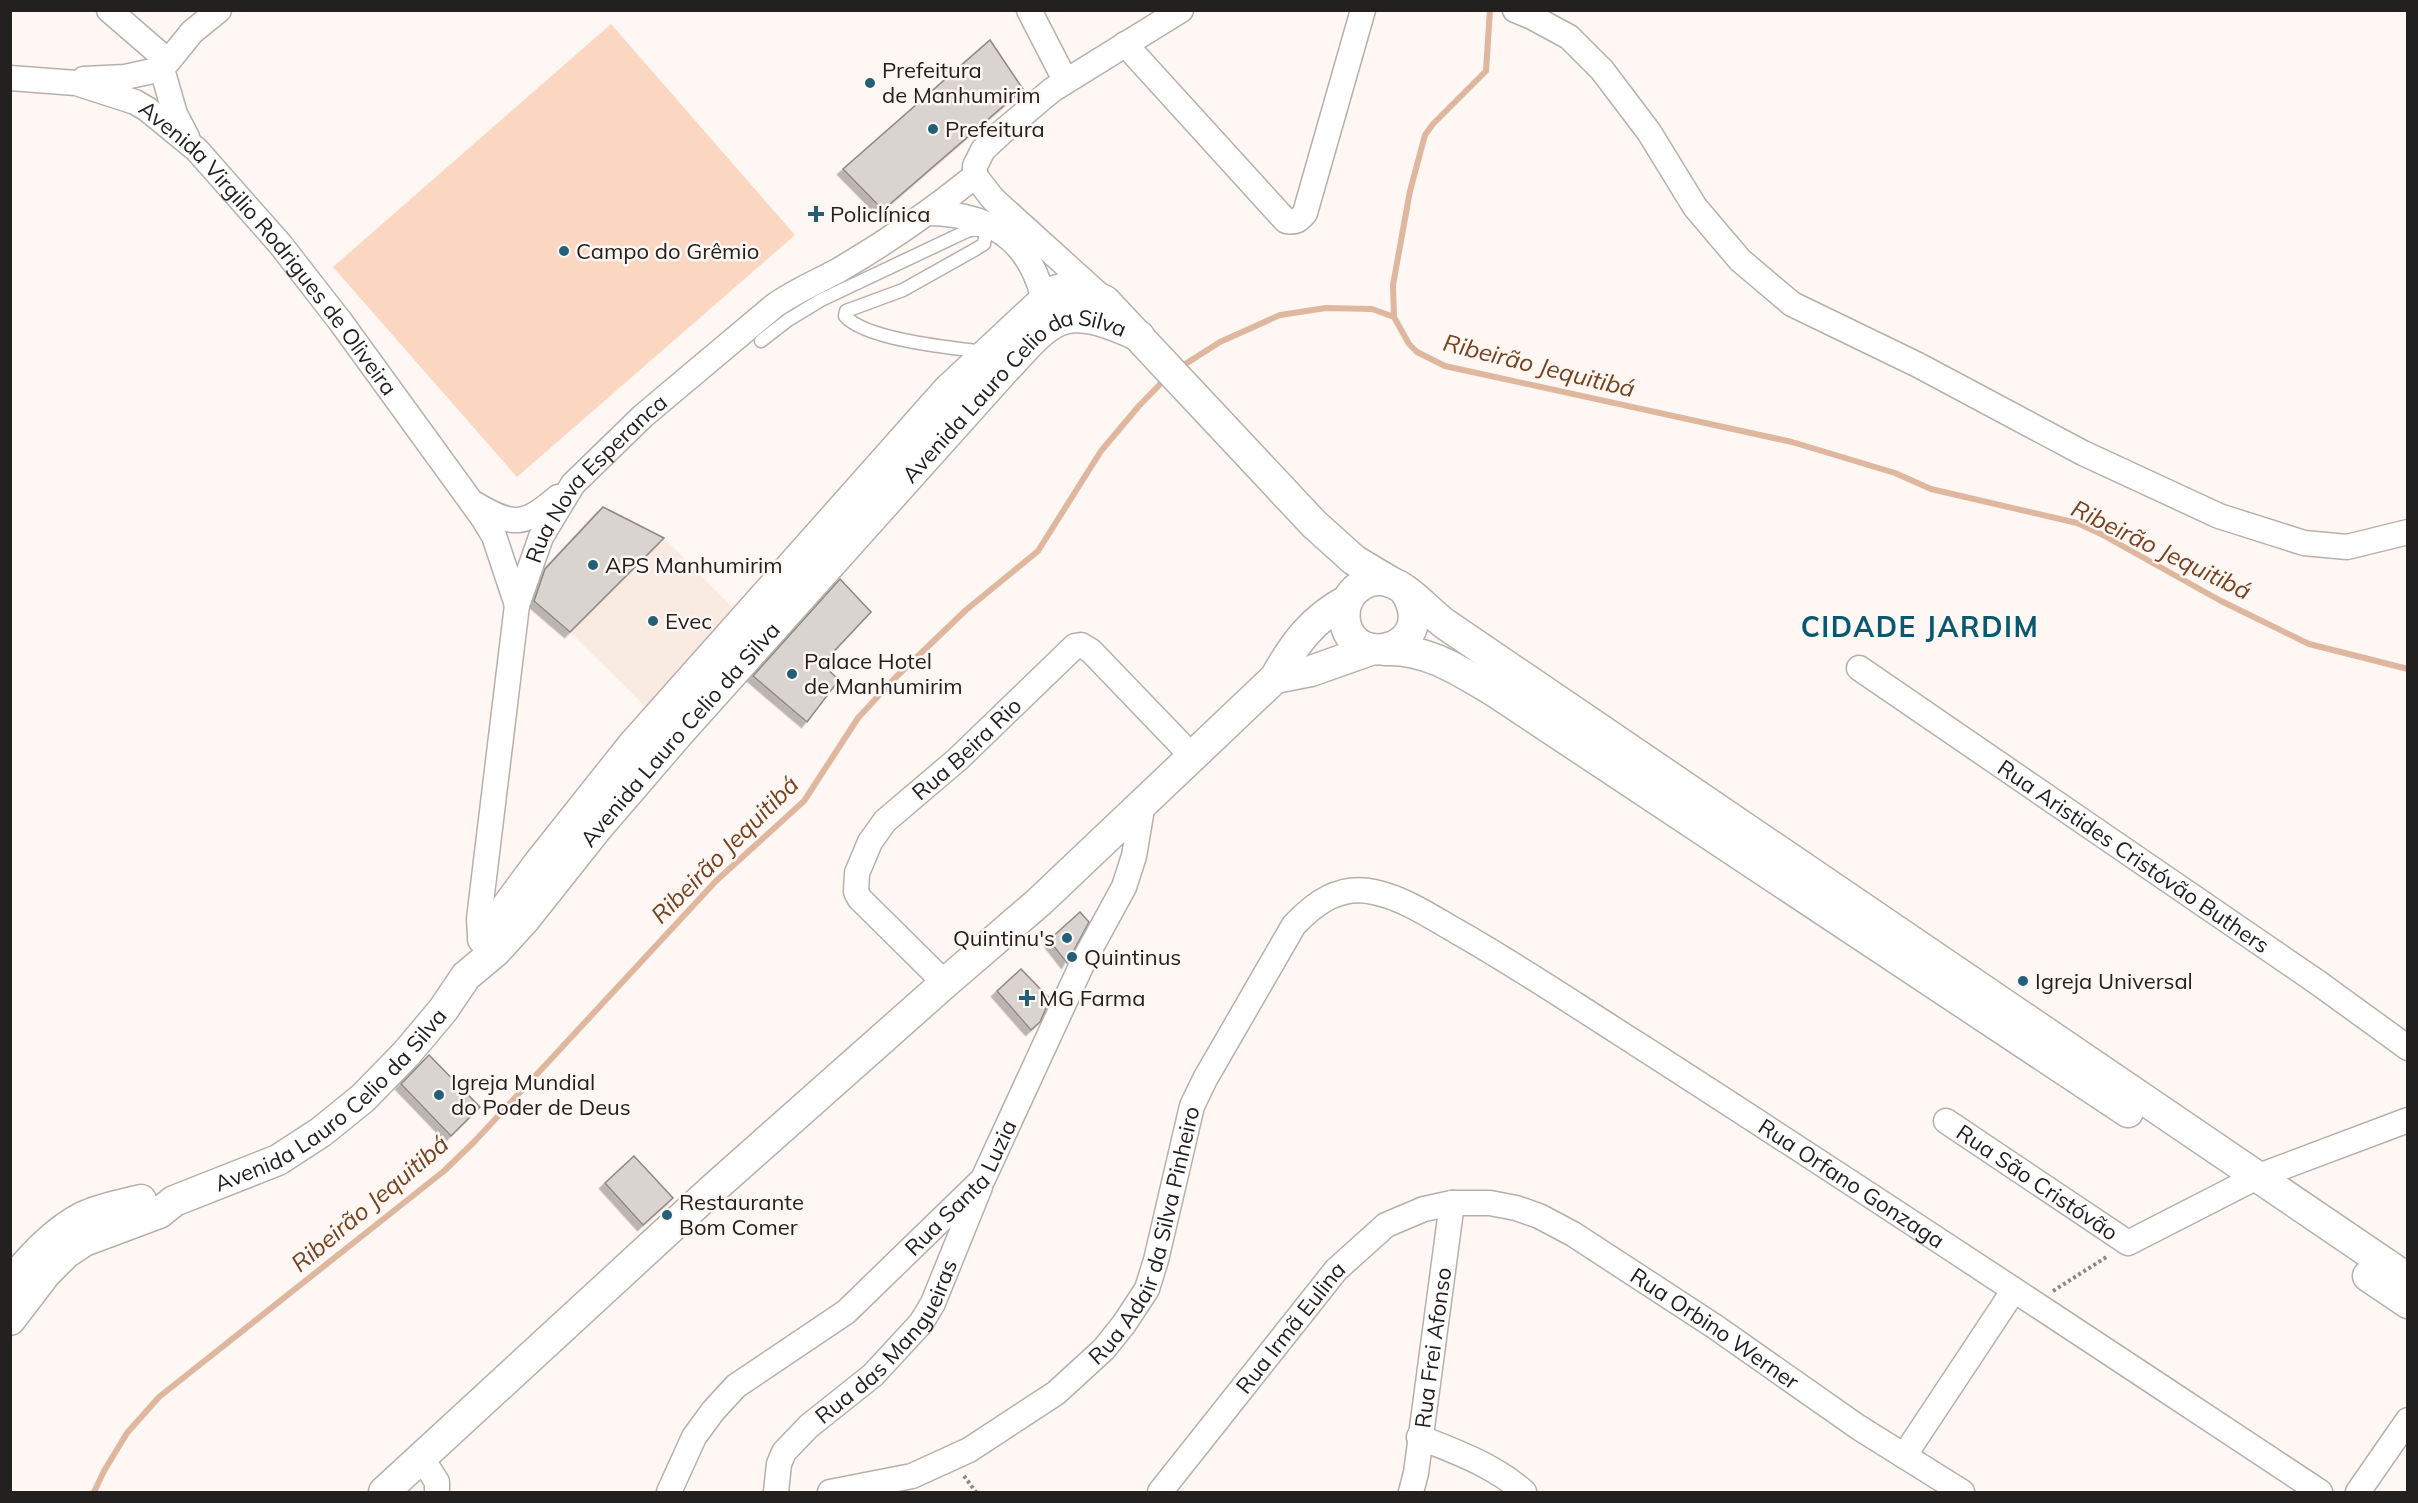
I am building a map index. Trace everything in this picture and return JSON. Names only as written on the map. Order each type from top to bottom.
[{"type":"street","points":[[109,10],[165,65],[175,114],[182,129],[197,150]]},
{"type":"street","points":[[57,80],[124,77],[165,65],[192,32],[219,10]]},
{"type":"street","points":[[1029,10],[1065,80]]},
{"type":"street","points":[[1047,312],[1032,265],[1000,226],[993,199],[975,176],[975,166],[983,150],[1065,80],[1181,10]]},
{"type":"street","points":[[1125,44],[1286,221],[1292,223],[1297,222],[1305,213],[1363,10]]},
{"type":"street","points":[[1524,14],[1569,37],[1602,70],[1650,132],[1695,207],[1740,260],[1792,304],[1918,365],[2083,453],[2219,516],[2304,543],[2347,547],[2408,532]]},
{"type":"street","name":"Avenida Virgilio Rodrigues de Oliveira","points":[[10,78],[76,83],[135,102],[197,150],[280,244],[340,321],[471,502],[494,536],[517,604]]},
{"type":"street","name":"Rua Nova Esperanca","points":[[487,947],[479,918],[517,604],[541,537],[573,484],[643,416],[774,306],[792,293],[836,271],[929,213],[975,176]]},
{"type":"street","points":[[929,213],[953,213],[1000,226],[1106,301]]},
{"type":"street","name":"Avenida Lauro Celio da Silva","points":[[782,598],[866,526],[1006,369],[1047,312],[1054,291],[1070,288],[1106,301],[1145,342]]},
{"type":"street","name":"Avenida Lauro Celio da Silva","points":[[1047,312],[1067,318],[1086,319],[1112,325],[1145,342]]},
{"type":"street","name":"Avenida Lauro Celio da Silva","points":[[10,1320],[46,1273],[75,1247],[105,1231],[159,1213],[174,1201],[278,1160],[339,1119],[406,1054],[443,1010],[487,947],[549,870],[598,827],[642,755],[782,598],[843,508],[948,390],[988,353],[1047,312]]},
{"type":"street","points":[[1145,342],[1314,524],[1354,560],[1397,586],[1445,624],[2248,1181],[2408,1303]]},
{"type":"street","points":[[920,420],[943,439]]},
{"type":"street","points":[[471,502],[493,515],[522,521],[540,512],[573,484]]},
{"type":"street","points":[[843,508],[866,526]]},
{"type":"street","points":[[1314,524],[1332,552],[1349,597],[1344,612],[1346,625],[1351,636],[1361,645],[1379,650],[1400,649],[1434,658],[1494,691],[2248,1181],[2408,1280]]},
{"type":"street","points":[[384,1492],[714,1188],[1039,902],[1275,678],[1299,638],[1328,610],[1349,597],[1365,583],[1377,580],[1397,586],[1412,601],[1415,614],[1413,626],[1402,642],[1311,670],[1275,678]]},
{"type":"street","name":"Rua Beira Rio","points":[[945,983],[860,899],[856,892],[857,873],[863,856],[885,821],[958,759],[1075,646],[1081,645],[1091,651],[1192,756]]},
{"type":"street","name":"Rua Aristides Cristóvão Buthers","points":[[1859,668],[2317,982],[2408,1048]]},
{"type":"street","name":"Rua Santa Luzia","points":[[669,1492],[694,1437],[713,1411],[736,1386],[846,1312],[983,1179],[1078,972],[1124,887],[1134,856],[1143,803]]},
{"type":"street","name":"Rua Adair da Silva Pinheiro","points":[[830,1492],[912,1476],[969,1450],[1056,1393],[1104,1349],[1147,1289],[1156,1260],[1192,1106],[1205,1079],[1294,925],[1324,897],[1356,891],[1373,891]]},
{"type":"street","name":"Rua Orfano Gonzaga","points":[[1373,891],[1419,909],[1484,947],[1838,1173],[2320,1492]]},
{"type":"street","points":[[2128,1242],[2248,1181],[2408,1120]]},
{"type":"street","name":"Rua São Cristóvão","points":[[1946,1121],[2128,1242]]},
{"type":"street","name":"Rua das Mangueiras","points":[[776,1492],[779,1464],[784,1452],[809,1426],[873,1375],[907,1341],[921,1323],[933,1303],[983,1179]]},
{"type":"street","points":[[10,1283],[47,1242],[84,1216],[120,1204],[148,1198],[174,1201]]},
{"type":"street","name":"Rua Frei Afonso","points":[[1411,1492],[1416,1473],[1452,1203]]},
{"type":"street","name":"Rua Orbino Werner","points":[[1452,1203],[1490,1203],[1516,1208],[1539,1216],[1574,1234],[1714,1326],[1857,1426],[1962,1492]]},
{"type":"street","name":"Rua Irmã Eulina","points":[[1160,1492],[1336,1270],[1386,1225],[1424,1209],[1452,1203]]},
{"type":"street","points":[[1904,1456],[2014,1290]]},
{"type":"street","points":[[2358,1492],[2408,1420]]},
{"type":"street","points":[[1419,1437],[1486,1465],[1506,1477],[1524,1492]]},
{"type":"street","points":[[422,1457],[437,1482],[437,1492]]},
{"type":"lane","points":[[761,341],[788,320],[835,293],[967,231],[1000,226]]},
{"type":"lane","points":[[988,353],[918,344],[859,327],[845,316],[846,311],[855,306],[903,290],[976,249],[1000,226]]},
{"type":"path","points":[[2035,1303],[2128,1242]]},
{"type":"shaded area","name":"Campo do Grêmio","points":[[611,24],[795,235],[517,477],[333,267]]},
{"type":"shaded area","name":"Evec","points":[[664,538],[735,610],[650,711],[570,632]]},
{"type":"building","name":"Prefeitura","points":[[990,40],[1023,89],[883,210],[843,169]]},
{"type":"building","name":"APS Manhumirim","points":[[603,507],[664,538],[570,632],[534,601],[545,569]]},
{"type":"building","points":[[840,579],[871,612],[822,664],[839,680],[807,722],[753,676]]},
{"type":"building","name":"Quintinus","points":[[1080,912],[1089,922],[1067,963],[1049,940]]},
{"type":"building","name":"MG Farma","points":[[1021,969],[1050,999],[1040,1022],[1031,1030],[997,991]]},
{"type":"building","name":"Igreja Mundial do Poder de Deus","points":[[429,1055],[480,1107],[451,1136],[401,1084]]},
{"type":"building","points":[[634,1156],[673,1198],[643,1225],[605,1183]]},
{"type":"waterway","points":[[1394,317],[1393,285],[1410,191],[1425,135],[1486,71],[1490,10]]},
{"type":"waterway","name":"Ribeirão Jequitibá","points":[[1179,368],[1220,342],[1280,315],[1326,308],[1372,309],[1394,317],[1409,344],[1417,352],[1445,366],[1792,442],[1895,473],[1931,489],[2077,523],[2221,601],[2309,644],[2408,669]]},
{"type":"waterway","name":"Ribeirão Jequitibá","points":[[94,1492],[127,1433],[159,1397],[444,1171],[475,1141],[716,881],[804,801],[858,718],[894,679],[966,610],[1038,551],[1101,451],[1166,378]]},
{"type":"place","name":"Prefeitura de Manhumirim","points":[[870,83]]},
{"type":"place","name":"Prefeitura","points":[[933,129]]},
{"type":"place","name":"Policlínica","points":[[816,214]]},
{"type":"place","name":"Campo do Grêmio","points":[[564,251]]},
{"type":"place","name":"APS Manhumirim","points":[[593,565]]},
{"type":"place","name":"Evec","points":[[653,621]]},
{"type":"place","name":"Palace Hotel de Manhumirim","points":[[792,674]]},
{"type":"place","name":"Quintinu's","points":[[1067,938]]},
{"type":"place","name":"Quintinus","points":[[1072,957]]},
{"type":"place","name":"Igreja Universal","points":[[2023,981]]},
{"type":"place","name":"MG Farma","points":[[1027,998]]},
{"type":"place","name":"Igreja Mundial do Poder de Deus","points":[[439,1095]]},
{"type":"place","name":"Restaurante Bom Comer","points":[[667,1215]]},
{"type":"district","name":"CIDADE JARDIM","points":[[1920,627]]}]
